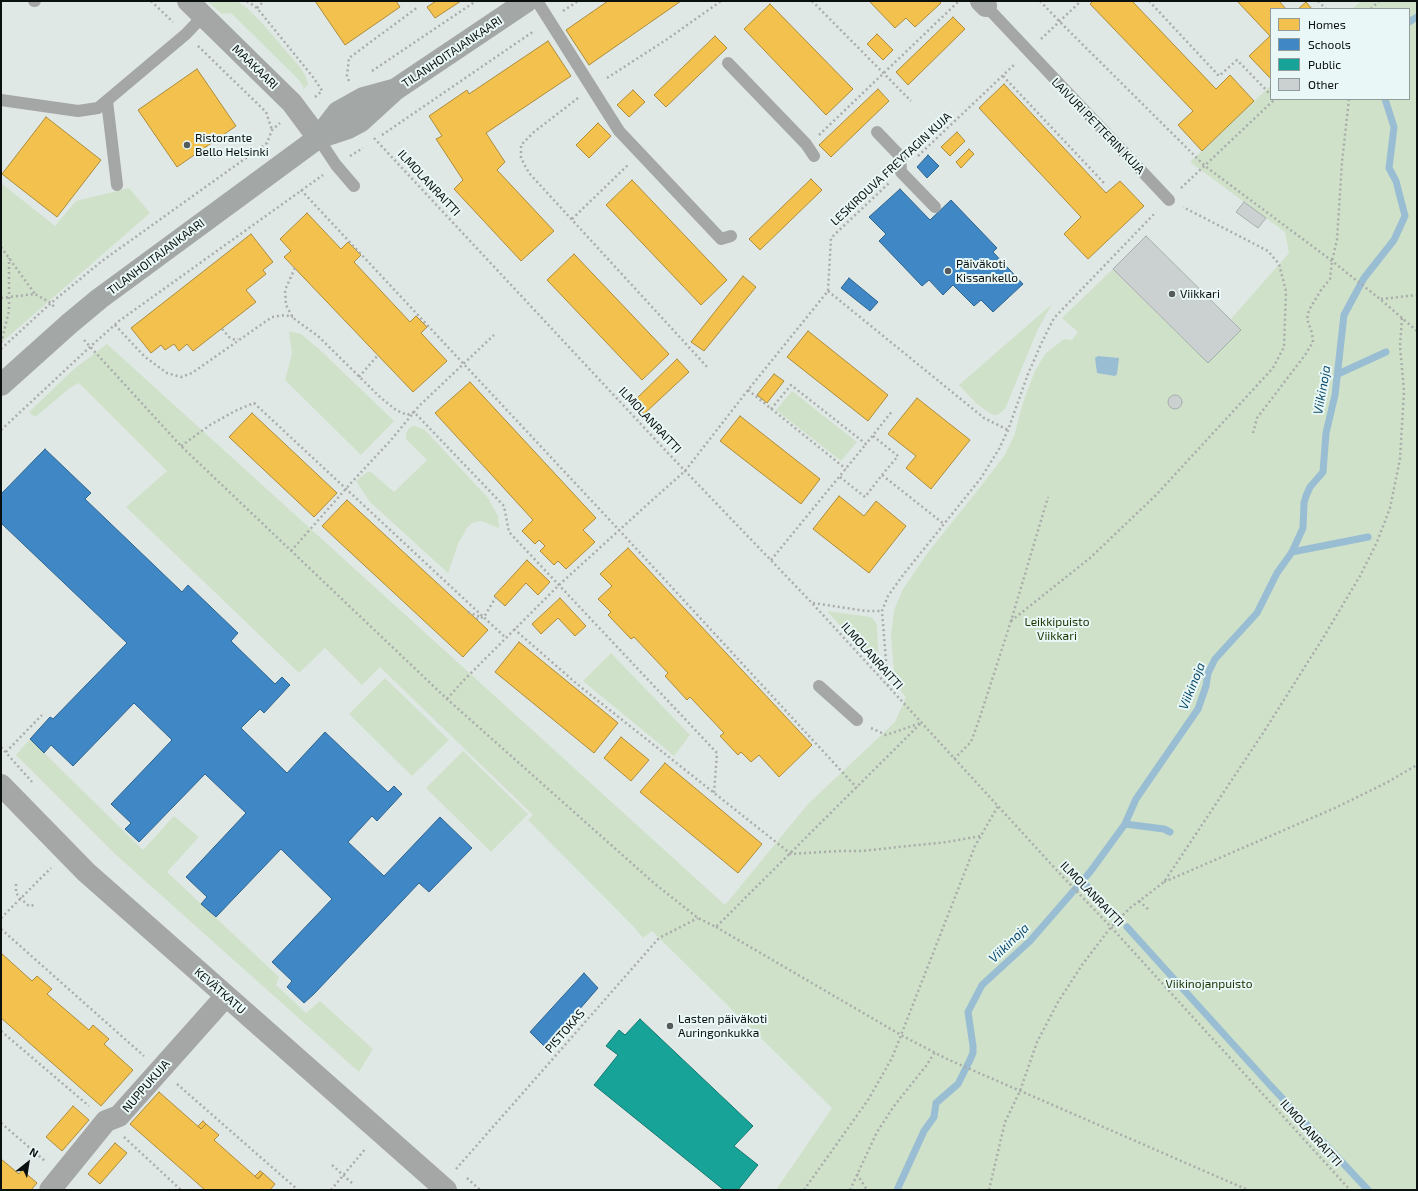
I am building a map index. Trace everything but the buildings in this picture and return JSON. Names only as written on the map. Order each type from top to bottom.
[{"type":"street","name":"MAAKAARI","points":[[188,1],[298,109],[318,138]]},
{"type":"street","name":"TILANHOITAJANKAARI","points":[[1,385],[68,324],[99,299],[318,138],[338,112],[363,98],[396,89],[527,1]]},
{"type":"street","name":"KEVÄTKATU","points":[[1,785],[86,872],[446,1190]]},
{"type":"street","name":"NUPPUKUJA","points":[[56,1183],[106,1121],[119,1116],[226,996]]},
{"type":"lane","points":[[537,1],[591,89],[619,131],[721,240],[732,236]]},
{"type":"lane","name":"LAIVURI PETTERIN KUJA","points":[[984,4],[1169,200]]},
{"type":"lane","points":[[1,100],[78,111],[98,108],[186,34],[203,16]]},
{"type":"lane","points":[[728,63],[810,151]]},
{"type":"lane","points":[[107,101],[117,185]]},
{"type":"lane","points":[[877,132],[900,156],[901,172],[935,207]]},
{"type":"lane","points":[[318,138],[336,165],[354,186]]},
{"type":"lane","points":[[819,686],[857,720]]},
{"type":"path","points":[[1,349],[51,303],[102,261],[267,143],[272,130],[266,112],[151,1]]},
{"type":"path","points":[[247,1],[257,8],[314,77],[322,91],[327,93]]},
{"type":"path","points":[[257,8],[264,1]]},
{"type":"path","points":[[371,71],[476,1]]},
{"type":"path","points":[[549,20],[578,1]]},
{"type":"path","points":[[709,369],[529,173],[521,158],[521,145],[534,132],[591,89],[666,40],[721,1]]},
{"type":"path","points":[[812,1],[911,101]]},
{"type":"path","points":[[810,151],[883,73],[959,1]]},
{"type":"path","points":[[1040,1],[1204,166],[1332,261],[1417,331]]},
{"type":"path","name":"LESKIROUVA FREYTAGIN KUJA","points":[[828,291],[831,238],[1081,1]]},
{"type":"path","points":[[1149,1],[1219,76],[1237,60],[1270,94]]},
{"type":"path","points":[[352,85],[347,76],[349,58],[418,8]]},
{"type":"path","name":"ILMOLANRAITTI","points":[[549,20],[375,139],[685,471],[812,603],[1062,876],[1111,927],[1350,1190]]},
{"type":"path","points":[[1003,76],[1104,183]]},
{"type":"path","points":[[888,686],[882,611],[888,596],[903,575],[981,478],[999,449],[1008,430],[1028,374],[1054,318],[1169,200],[1274,100]]},
{"type":"path","points":[[1253,434],[1257,418],[1305,355],[1313,342],[1308,319],[1309,310],[1321,290],[1330,279],[1332,261],[1337,240],[1342,162],[1349,100]]},
{"type":"path","points":[[572,219],[640,153]]},
{"type":"path","points":[[1,430],[90,346],[115,325],[301,190],[619,530],[856,788]]},
{"type":"path","points":[[1011,621],[1090,558],[1156,495],[1273,368],[1284,347],[1286,291],[1279,264],[1276,260],[1268,251],[1169,200]]},
{"type":"path","points":[[1,247],[35,294],[51,303]]},
{"type":"path","points":[[1,342],[9,311],[10,258]]},
{"type":"path","points":[[293,318],[286,305],[285,290],[295,268]]},
{"type":"path","points":[[447,699],[558,585],[685,471],[828,291],[984,418],[1008,430]]},
{"type":"path","points":[[1,298],[35,294]]},
{"type":"path","points":[[1380,299],[1417,295]]},
{"type":"path","points":[[115,325],[145,356],[167,373],[181,377],[192,373],[272,316],[285,315],[293,318],[318,336],[381,398],[396,410],[407,415],[414,412]]},
{"type":"path","points":[[1164,882],[1265,730],[1323,638],[1360,576],[1377,542],[1390,508],[1400,459],[1404,392],[1400,346],[1402,318]]},
{"type":"path","points":[[222,329],[228,337],[234,340],[240,338]]},
{"type":"path","points":[[291,551],[414,412],[494,335]]},
{"type":"path","points":[[90,346],[181,446],[447,699],[655,884],[698,918],[716,927],[900,1035],[947,1059],[1248,1190]]},
{"type":"path","points":[[359,377],[378,356]]},
{"type":"path","points":[[771,409],[791,385],[866,444]]},
{"type":"path","points":[[748,390],[846,469]]},
{"type":"path","points":[[181,446],[210,425],[236,410],[254,403],[347,488],[506,638]]},
{"type":"path","points":[[771,560],[893,410]]},
{"type":"path","points":[[414,412],[504,506],[509,532],[717,753],[714,792]]},
{"type":"path","points":[[840,477],[865,497],[898,456],[873,436]]},
{"type":"path","points":[[882,475],[944,524]]},
{"type":"path","points":[[954,758],[971,742],[1011,621],[1048,497]]},
{"type":"path","points":[[476,619],[484,617],[496,597]]},
{"type":"path","points":[[812,603],[866,611],[882,611]]},
{"type":"path","points":[[468,612],[484,617]]},
{"type":"path","points":[[514,630],[577,684],[791,854],[861,851],[947,842],[980,836]]},
{"type":"path","points":[[6,752],[42,715]]},
{"type":"path","points":[[857,720],[886,735],[921,723]]},
{"type":"path","points":[[716,927],[921,723]]},
{"type":"path","points":[[990,1190],[1005,1122],[1020,1091],[1037,1042],[1058,1002],[1082,965],[1111,927],[1130,908],[1164,882],[1335,808],[1386,783],[1417,765]]},
{"type":"path","points":[[804,1190],[868,1100],[892,1058],[972,853],[980,836],[998,806]]},
{"type":"path","points":[[1,918],[55,865]]},
{"type":"path","points":[[16,884],[16,892],[21,899],[29,906],[35,905]]},
{"type":"path","points":[[1139,901],[1148,909]]},
{"type":"path","name":"PISTOKAS","points":[[456,1169],[659,938],[698,918]]},
{"type":"path","points":[[1,929],[298,1190]]},
{"type":"path","points":[[1,1031],[106,1121],[182,1190]]},
{"type":"path","points":[[850,1190],[877,1132],[894,1106],[926,1066],[934,1052]]},
{"type":"path","points":[[1,1123],[56,1183]]},
{"type":"path","points":[[331,1190],[370,1143]]},
{"type":"path","points":[[332,1165],[353,1184]]},
{"type":"path","points":[[857,1174],[867,1190]]},
{"type":"green space","points":[[207,1],[237,1],[247,8],[300,67],[308,84],[303,90],[303,86],[298,79],[231,13],[222,14]]},
{"type":"green space","name":"Viikinojanpuisto","points":[[1361,1],[1417,1],[1417,1190],[776,1190],[832,1108],[652,931],[643,938],[633,926],[528,820],[533,815],[380,667],[362,685],[325,648],[299,673],[126,507],[167,471],[79,383],[70,388],[35,417],[29,412],[74,369],[107,344],[725,905],[808,804],[895,722],[906,697],[895,684],[891,636],[894,610],[903,589],[929,551],[1004,456],[1014,436],[1024,399],[1035,371],[1045,354],[1064,339],[1072,340],[1078,332],[1062,318],[1113,269],[1208,363],[1241,330],[1231,319],[1289,253],[1285,232],[1190,162],[1270,86],[1270,100],[1410,100],[1410,8],[1353,8]]},
{"type":"green space","points":[[1,183],[55,226],[76,201],[129,188],[150,213],[1,343]]},
{"type":"green space","points":[[1052,304],[1038,329],[1005,409],[999,414],[994,415],[988,412],[977,404],[959,385]]},
{"type":"green space","points":[[289,331],[301,334],[319,349],[394,421],[361,455],[285,380],[292,354]]},
{"type":"green space","points":[[792,391],[857,442],[841,461],[776,410]]},
{"type":"green space","points":[[415,426],[425,430],[488,498],[498,516],[499,528],[481,521],[472,523],[467,528],[458,544],[448,573],[370,502],[356,481],[367,472],[371,472],[394,492],[427,460],[406,439],[406,433],[410,427]]},
{"type":"green space","points":[[827,611],[871,617],[874,620],[877,625],[879,669]]},
{"type":"green space","points":[[611,653],[690,735],[674,756],[583,681]]},
{"type":"green space","points":[[385,678],[449,740],[412,776],[349,714]]},
{"type":"green space","points":[[30,739],[143,850],[174,816],[199,837],[167,872],[279,977],[276,985],[306,1013],[320,1001],[373,1049],[359,1072],[115,854],[16,755]]},
{"type":"green space","points":[[463,751],[528,814],[491,852],[426,788]]},
{"type":"water","points":[[1098,356],[1119,358],[1117,374],[1115,376],[1097,373],[1095,358]]},
{"type":"waterway","name":"Viikinoja","points":[[1410,21],[1417,17]]},
{"type":"waterway","name":"Viikinoja","points":[[897,1190],[924,1131],[934,1117],[936,1103],[958,1084],[973,1053],[968,1012],[982,985],[1030,941],[1090,872],[1125,824],[1136,799],[1198,709],[1206,686],[1208,673],[1215,659],[1257,613],[1277,573],[1292,552],[1303,528],[1304,503],[1306,496],[1310,487],[1323,472],[1326,433],[1335,395],[1344,315],[1364,278],[1394,240],[1405,216],[1396,181],[1389,168],[1394,127],[1385,100]]},
{"type":"waterway","points":[[1338,374],[1386,352]]},
{"type":"waterway","points":[[1292,552],[1368,537]]},
{"type":"waterway","points":[[1125,824],[1164,829],[1170,832]]},
{"type":"waterway","points":[[1082,881],[1101,901]]},
{"type":"waterway","points":[[1127,927],[1269,1084],[1368,1190]]},
{"type":"place","name":"Ristorante Bello Helsinki","points":[[187,145]]},
{"type":"place","name":"Päiväkoti Kissankello","points":[[948,271]]},
{"type":"place","name":"Viikkari","points":[[1172,294]]},
{"type":"place","name":"Lasten päiväkoti Auringonkukka","points":[[670,1026]]},
{"type":"park label","name":"Leikkipuisto Viikkari","points":[[1057,629]]}]
